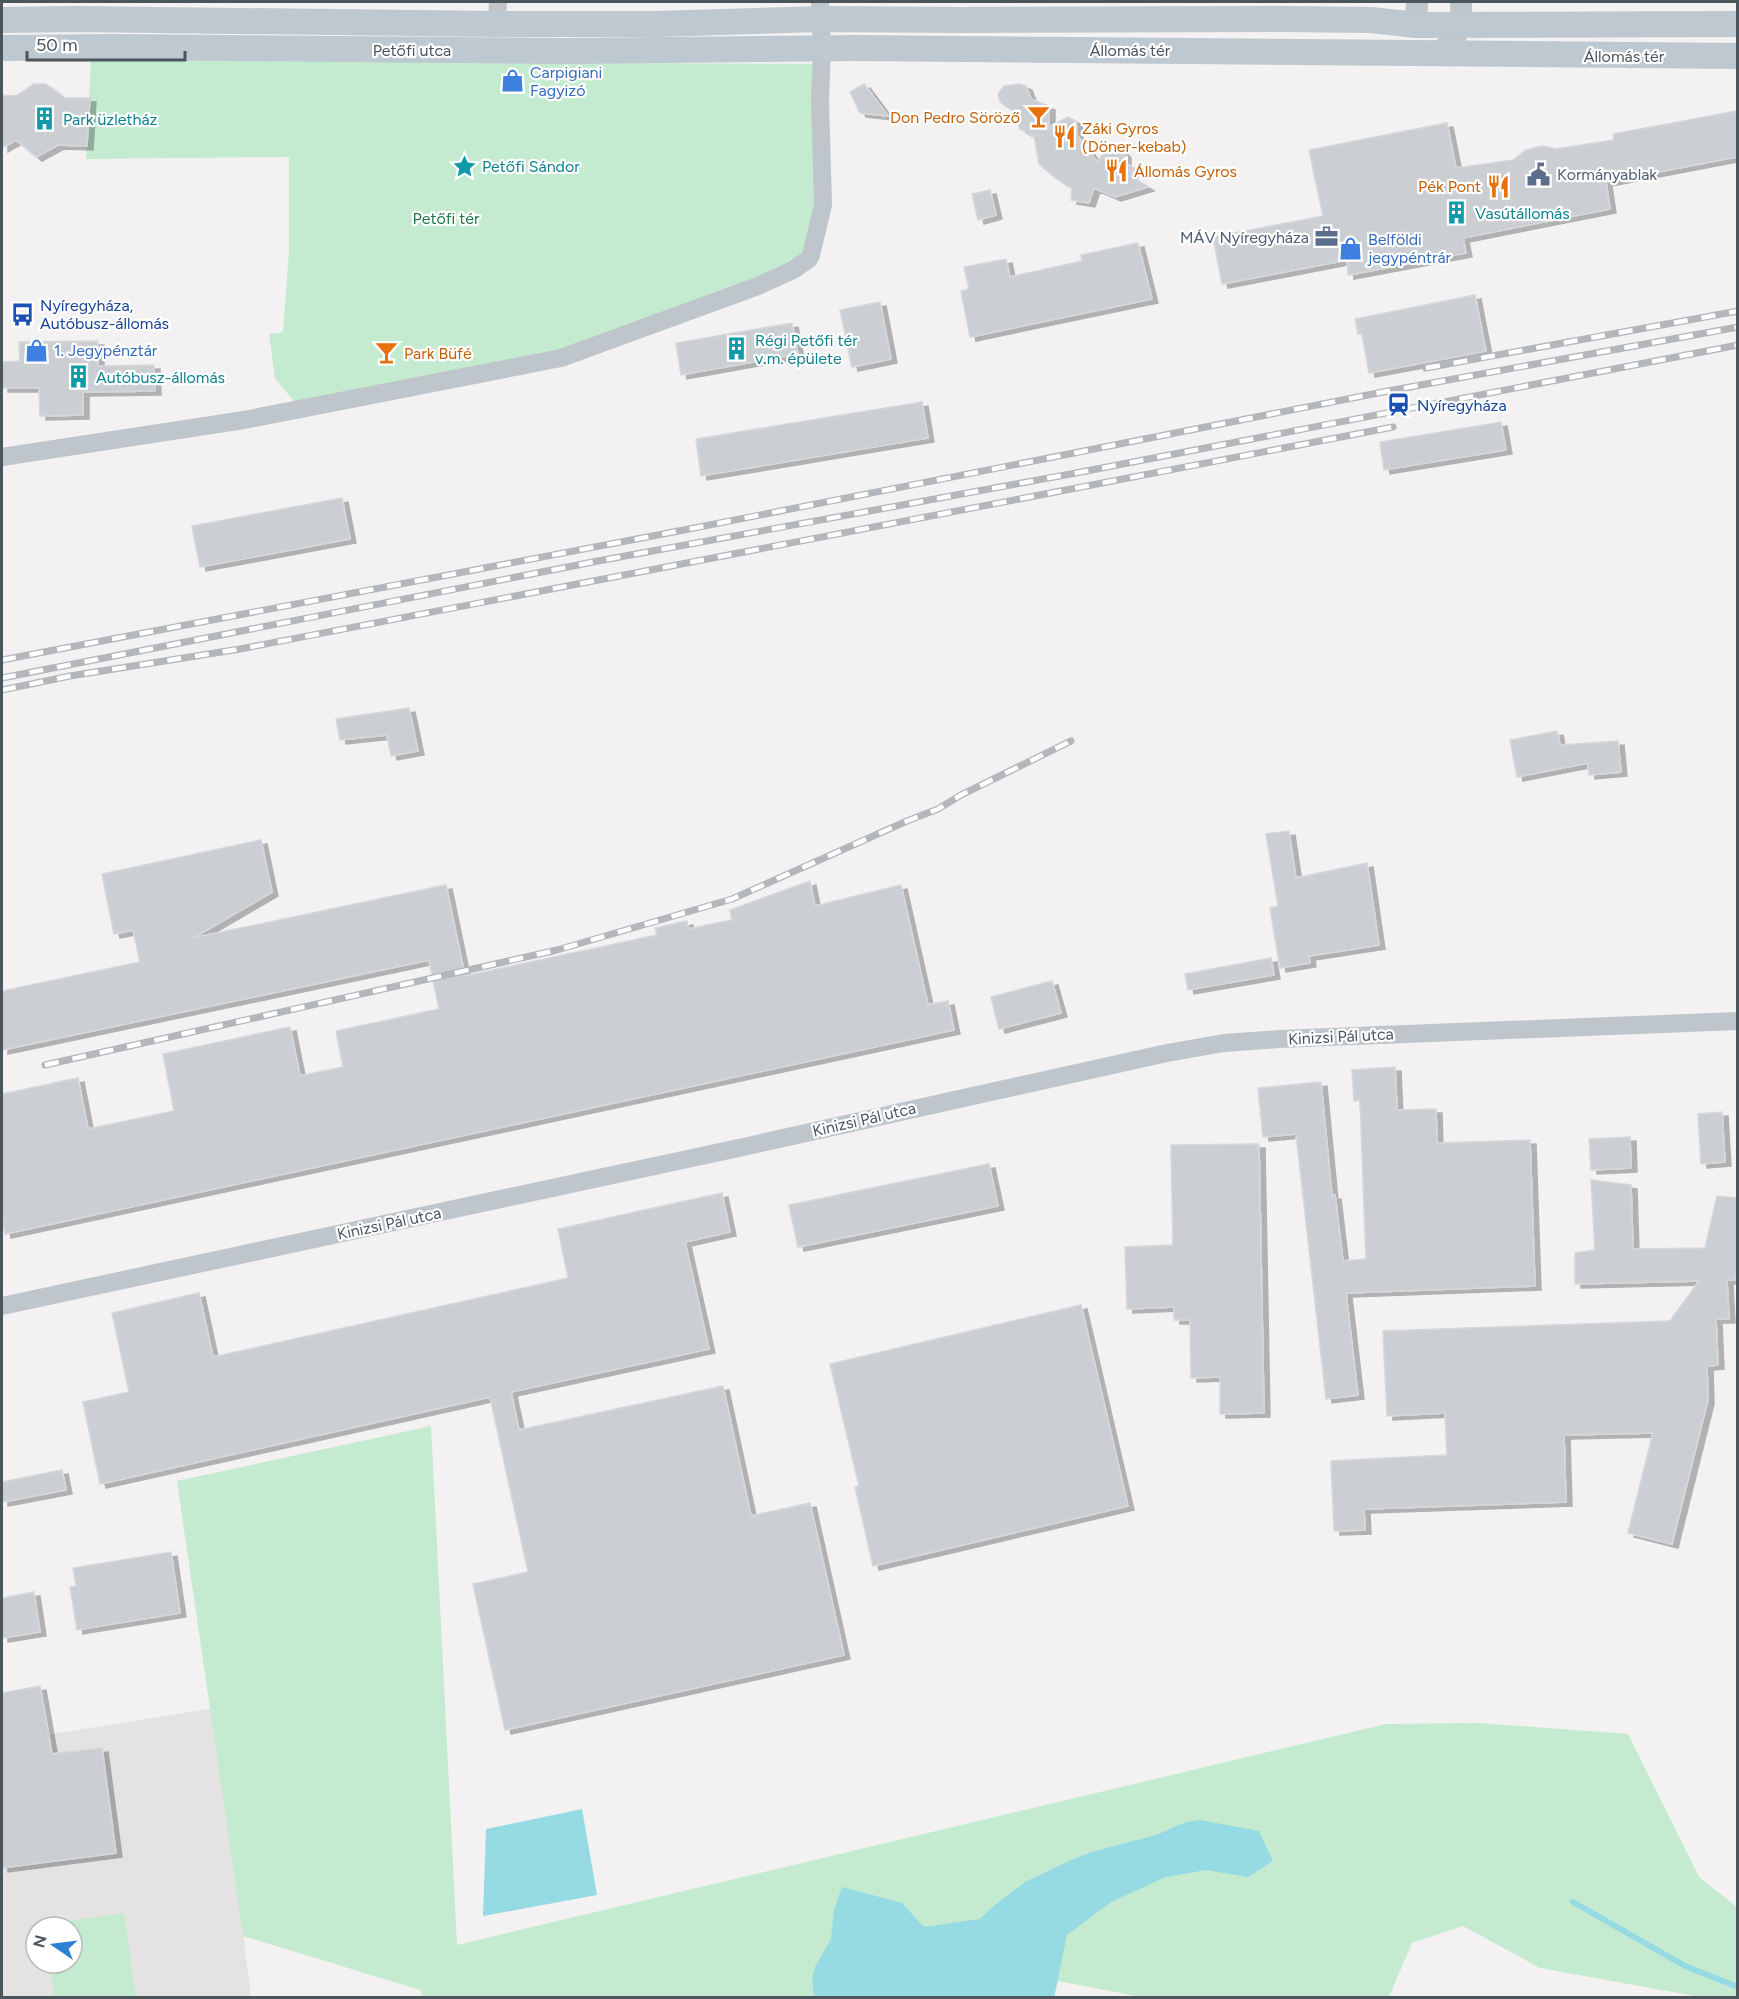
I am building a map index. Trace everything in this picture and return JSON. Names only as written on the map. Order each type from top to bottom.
[{"type":"main road","name":"Petőfi utca","points":[[2,20],[497,13],[656,24],[821,10]]},
{"type":"main road","name":"Állomás tér","points":[[821,10],[958,20],[1371,20],[1416,13],[1462,13],[1737,24]]},
{"type":"main road","name":"Petőfi utca","points":[[2,48],[565,51],[822,49]]},
{"type":"main road","name":"Állomás tér","points":[[822,49],[1737,56]]},
{"type":"street","points":[[2,457],[244,420],[561,358],[780,277],[805,262],[811,255],[824,205],[820,101],[821,10]]},
{"type":"street","points":[[1416,13],[1438,54],[1454,40],[1462,13]]},
{"type":"street","name":"Kinizsi Pál utca","points":[[2,1306],[734,1149],[1156,1055],[1224,1043],[1373,1034],[1737,1021]]},
{"type":"shaded area","points":[[215,1708],[251,1997],[2,1998],[2,1742]]},
{"type":"green space","name":"Petőfi tér","points":[[91,60],[816,64],[822,186],[811,247],[792,268],[561,352],[296,404],[275,378],[269,334],[283,332],[289,250],[289,157],[86,159]]},
{"type":"green space","points":[[431,1426],[457,1945],[1386,1724],[1478,1723],[1628,1734],[1699,1877],[1737,1907],[1737,1997],[1700,1997],[1540,1968],[1463,1926],[1412,1943],[1389,1997],[1141,1997],[1058,1981],[1054,1998],[423,1997],[420,1990],[243,1936],[177,1481]]},
{"type":"green space","points":[[124,1913],[136,1997],[54,1997],[51,1975],[84,1975],[84,1918]]},
{"type":"water","points":[[582,1809],[597,1895],[483,1916],[486,1829]]},
{"type":"water","points":[[1200,1820],[1259,1831],[1273,1861],[1248,1877],[1206,1870],[1166,1877],[1111,1902],[1067,1935],[1054,1997],[814,1997],[812,1979],[815,1967],[831,1939],[834,1910],[842,1887],[902,1903],[924,1927],[980,1919],[1025,1882],[1071,1860],[1156,1835],[1186,1822]]},
{"type":"building","name":"Park üzletház","points":[[34,84],[46,84],[64,98],[90,98],[87,146],[58,145],[36,157],[16,140],[2,148],[2,95],[16,96]]},
{"type":"building","points":[[864,84],[888,116],[860,113],[850,92]]},
{"type":"building","points":[[1020,84],[1026,86],[1031,99],[1049,106],[1049,127],[1068,117],[1076,121],[1077,135],[1097,162],[1108,147],[1117,145],[1125,154],[1125,163],[1134,168],[1131,176],[1148,187],[1115,197],[1094,188],[1089,203],[1071,200],[1072,188],[1039,164],[1034,136],[1020,129],[1013,111],[1000,102],[998,94],[1004,86]]},
{"type":"building","name":"Vasútállomás","points":[[1737,111],[1737,157],[1606,182],[1610,209],[1463,238],[1466,253],[1348,275],[1347,260],[1222,284],[1213,237],[1323,216],[1309,150],[1447,123],[1456,168],[1513,160],[1526,150],[1542,146],[1556,149],[1614,140],[1613,134]]},
{"type":"building","points":[[990,190],[996,215],[978,220],[972,194]]},
{"type":"building","points":[[1138,243],[1152,299],[970,337],[961,291],[969,289],[964,267],[1006,259],[1010,277],[1082,261],[1081,255]]},
{"type":"building","points":[[1475,295],[1486,351],[1369,373],[1362,334],[1358,334],[1355,319]]},
{"type":"building","points":[[880,302],[891,359],[852,367],[840,310]]},
{"type":"building","name":"Régi Petőfi tér v.m. épülete","points":[[792,323],[798,354],[681,375],[676,343]]},
{"type":"building","name":"Autóbusz-állomás","points":[[98,341],[98,366],[154,365],[155,391],[83,392],[83,415],[40,416],[39,388],[2,388],[2,362],[20,361],[19,342]]},
{"type":"building","points":[[922,402],[928,438],[701,476],[696,439]]},
{"type":"building","points":[[1501,422],[1506,450],[1384,470],[1380,442]]},
{"type":"building","points":[[342,498],[350,539],[200,567],[192,526]]},
{"type":"building","points":[[409,708],[418,751],[391,756],[387,735],[340,740],[336,719]]},
{"type":"building","points":[[1557,731],[1560,745],[1618,741],[1621,772],[1589,775],[1588,763],[1517,777],[1510,740]]},
{"type":"building","points":[[1289,831],[1296,878],[1367,863],[1379,945],[1309,956],[1310,963],[1280,968],[1270,908],[1278,906],[1266,834]]},
{"type":"building","points":[[261,840],[272,892],[193,938],[446,885],[465,976],[657,935],[655,928],[687,921],[688,929],[732,920],[730,910],[810,881],[815,906],[901,885],[928,1005],[948,1001],[954,1030],[5,1234],[2,1219],[2,1094],[78,1078],[88,1129],[174,1111],[163,1054],[290,1027],[300,1076],[343,1067],[336,1031],[439,1009],[429,960],[2,1050],[2,991],[140,962],[133,930],[114,934],[102,874]]},
{"type":"building","points":[[1271,958],[1274,975],[1188,990],[1185,974]]},
{"type":"building","points":[[1052,981],[1061,1013],[999,1029],[991,997]]},
{"type":"building","points":[[1395,1067],[1397,1110],[1436,1109],[1437,1143],[1530,1140],[1535,1286],[1346,1293],[1358,1395],[1326,1399],[1296,1134],[1263,1137],[1258,1088],[1321,1082],[1332,1196],[1335,1195],[1343,1261],[1366,1259],[1360,1100],[1354,1101],[1352,1070]]},
{"type":"building","points":[[1722,1112],[1725,1162],[1701,1164],[1698,1114]]},
{"type":"building","points":[[1630,1137],[1631,1168],[1591,1170],[1589,1139]]},
{"type":"building","points":[[1259,1144],[1264,1413],[1220,1414],[1220,1377],[1191,1378],[1190,1320],[1174,1320],[1174,1307],[1127,1309],[1125,1247],[1173,1245],[1171,1145]]},
{"type":"building","points":[[989,1164],[998,1206],[798,1247],[789,1205]]},
{"type":"building","points":[[1591,1180],[1631,1185],[1633,1249],[1705,1248],[1717,1196],[1737,1198],[1737,1266],[1735,1280],[1727,1280],[1729,1319],[1716,1319],[1718,1365],[1707,1366],[1708,1400],[1672,1544],[1628,1533],[1653,1433],[1564,1435],[1566,1502],[1364,1509],[1365,1530],[1334,1531],[1331,1461],[1447,1455],[1445,1413],[1387,1416],[1383,1331],[1670,1321],[1699,1281],[1575,1284],[1575,1253],[1595,1250]]},
{"type":"building","points":[[722,1193],[730,1232],[685,1242],[709,1349],[511,1392],[519,1430],[723,1386],[751,1516],[810,1503],[844,1655],[505,1730],[473,1584],[528,1572],[490,1397],[100,1484],[83,1402],[129,1392],[112,1313],[199,1293],[213,1357],[568,1278],[558,1229]]},
{"type":"building","points":[[1081,1305],[1128,1506],[873,1566],[855,1487],[859,1486],[830,1364]]},
{"type":"building","points":[[62,1470],[66,1490],[2,1502],[2,1482]]},
{"type":"building","points":[[171,1552],[180,1613],[77,1630],[70,1587],[76,1586],[73,1568]]},
{"type":"building","points":[[34,1592],[40,1632],[2,1638],[2,1598]]},
{"type":"building","points":[[40,1686],[52,1754],[102,1748],[116,1853],[2,1868],[2,1693]]},
{"type":"waterway","points":[[1573,1902],[1685,1966],[1738,1987]]},
{"type":"railway","points":[[1426,368],[1738,311]]},
{"type":"railway","points":[[2,660],[689,529],[1388,391],[1738,327]]},
{"type":"railway","points":[[2,678],[598,561],[1076,473],[1738,345]]},
{"type":"railway","points":[[2,690],[70,676],[240,649],[1393,427]]},
{"type":"railway","points":[[45,1065],[557,950],[732,899],[938,809],[961,795],[1071,741]]},
{"type":"place","name":"Carpigiani Fagyizó","points":[[512,81]]},
{"type":"place","name":"Don Pedro Söröző","points":[[1038,117]]},
{"type":"place","name":"Park üzletház","points":[[45,119]]},
{"type":"place","name":"Záki Gyros (Döner-kebab)","points":[[1064,137]]},
{"type":"place","name":"Petőfi Sándor","points":[[464,166]]},
{"type":"place","name":"Állomás Gyros","points":[[1116,171]]},
{"type":"place","name":"Kormányablak","points":[[1539,174]]},
{"type":"place","name":"Pék Pont","points":[[1499,186]]},
{"type":"place","name":"Vasútállomás","points":[[1457,213]]},
{"type":"place","name":"MÁV Nyíregyháza","points":[[1327,237]]},
{"type":"place","name":"Belföldi jegypéntrár","points":[[1350,248]]},
{"type":"place","name":"Nyíregyháza, Autóbusz-állomás","points":[[22,314]]},
{"type":"place","name":"Régi Petőfi tér v.m. épülete","points":[[737,349]]},
{"type":"place","name":"1. Jegypénztár","points":[[36,350]]},
{"type":"place","name":"Park Büfé","points":[[386,353]]},
{"type":"place","name":"Autóbusz-állomás","points":[[78,377]]},
{"type":"place","name":"Nyíregyháza","points":[[1399,405]]}]
